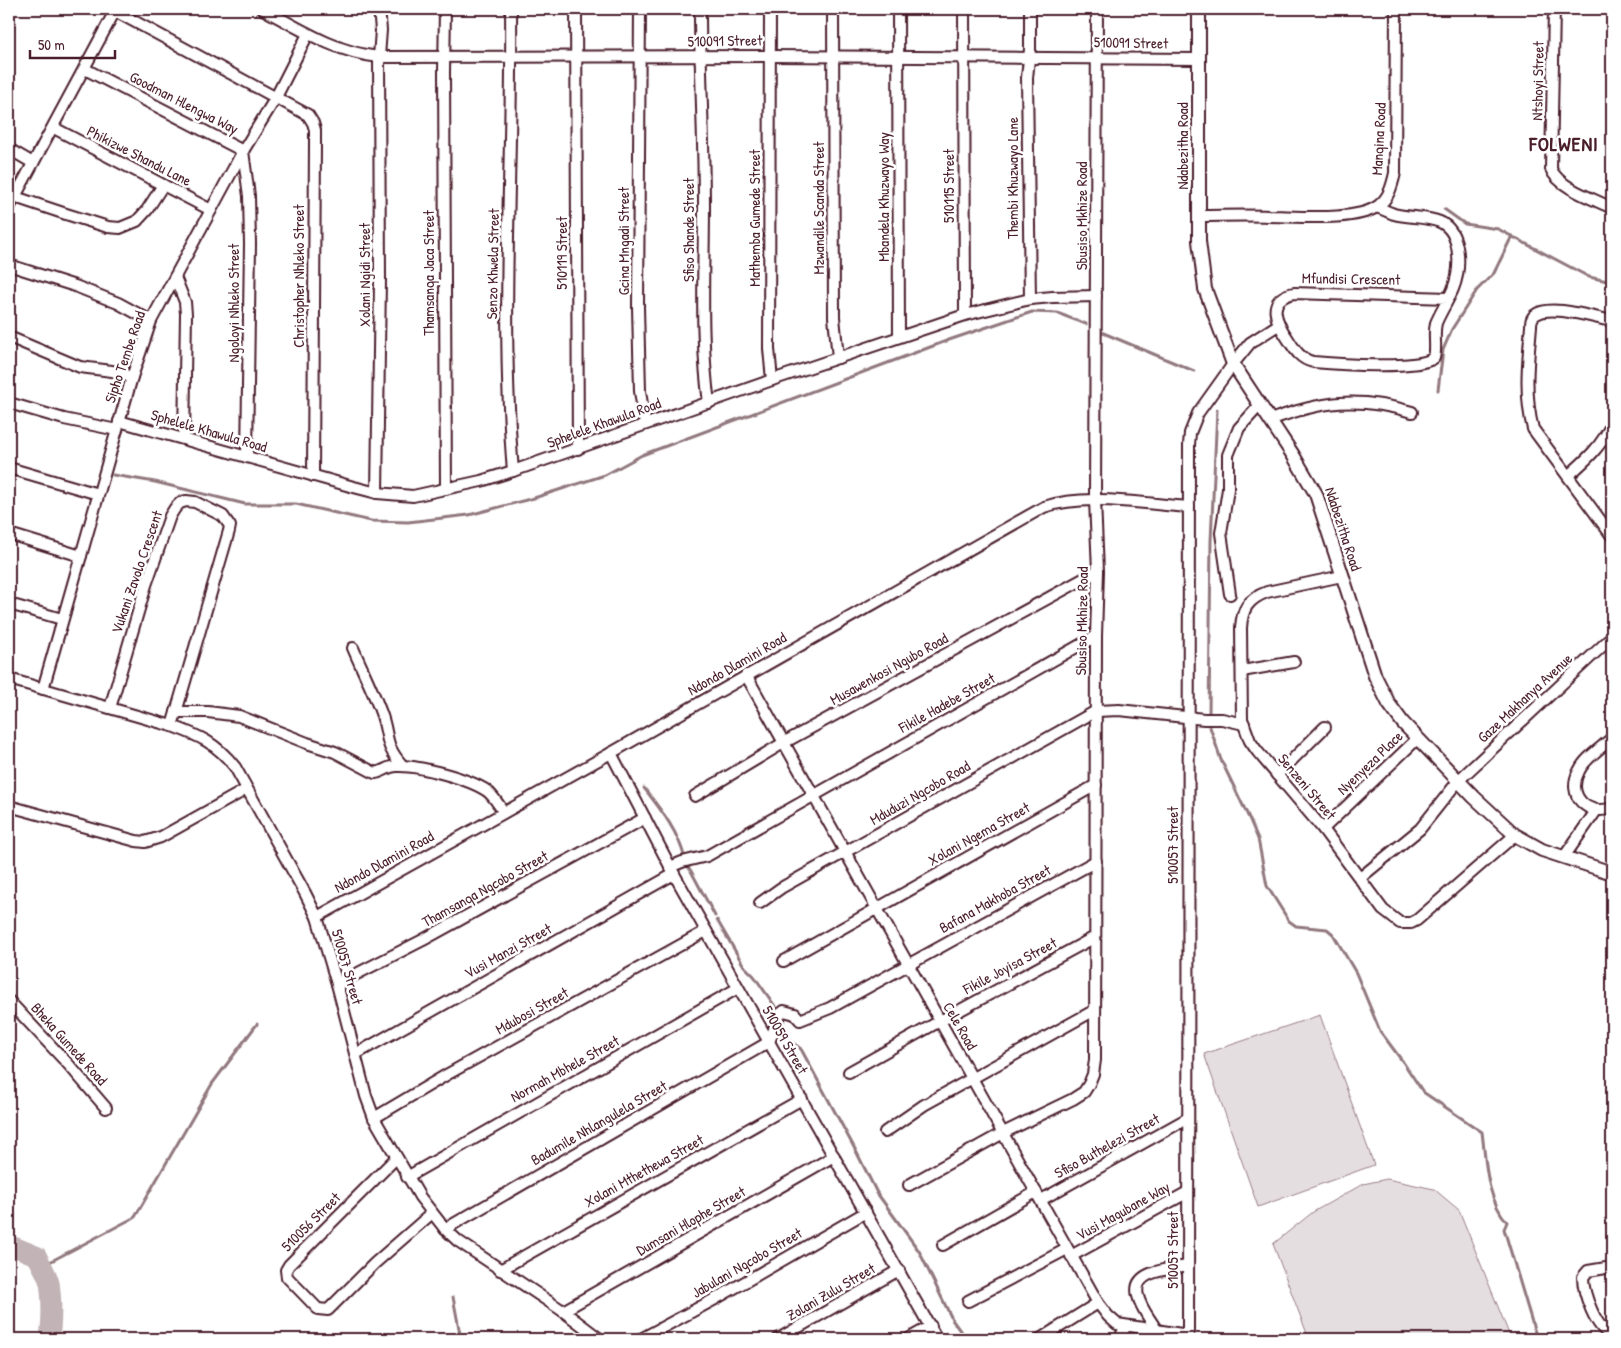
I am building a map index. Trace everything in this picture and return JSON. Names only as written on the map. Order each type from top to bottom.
[{"type":"street","name":"510091 Street","points":[[263,9],[308,34],[341,49],[358,54],[379,56],[1098,57],[1199,59]]},
{"type":"street","name":"Xolani Ngidi Street","points":[[377,493],[380,280],[379,56],[381,30],[379,9]]},
{"type":"street","name":"Thamsanqa Jaca Street","points":[[445,9],[446,489]]},
{"type":"street","name":"Senzo Khwela Street","points":[[511,9],[508,404],[513,471]]},
{"type":"street","name":"510119 Street","points":[[576,9],[578,449]]},
{"type":"street","name":"Gcina Mngadi Street","points":[[640,9],[638,307],[640,391],[644,424]]},
{"type":"street","name":"Sfiso Shande Street","points":[[700,9],[705,369],[709,402]]},
{"type":"street","name":"Mathemba Gumede Street","points":[[770,9],[770,349],[772,380]]},
{"type":"street","name":"Mzwandile Scanda Street","points":[[833,9],[834,317],[838,358]]},
{"type":"street","name":"Mbandela Khuzwayo Way","points":[[898,9],[899,337]]},
{"type":"street","name":"510115 Street","points":[[964,9],[963,232],[965,314]]},
{"type":"street","name":"Thembi Khuzwayo Lane","points":[[1030,9],[1027,88],[1030,299]]},
{"type":"street","name":"Sbusiso Mkhize Road","points":[[909,1186],[1003,1133],[1073,1099],[1084,1092],[1093,1074],[1095,1060],[1096,636],[1098,571],[1095,500],[1097,9]]},
{"type":"street","name":"Ndabezitha Road","points":[[1198,9],[1199,241],[1204,289],[1233,364],[1316,494],[1375,676],[1390,704],[1417,739],[1494,817],[1515,835],[1542,850],[1612,873]]},
{"type":"street","name":"Manqina Road","points":[[1377,206],[1389,193],[1395,173],[1396,9]]},
{"type":"street","name":"Ntshoyi Street","points":[[1554,9],[1551,169],[1558,180],[1612,208]]},
{"type":"street","points":[[9,208],[54,128],[116,10]]},
{"type":"street","name":"Christopher Nhleko Street","points":[[116,10],[308,115],[315,130],[313,476]]},
{"type":"street","name":"Sipho Tembe Road","points":[[43,688],[132,377],[152,321],[243,150],[275,98],[308,34]]},
{"type":"street","name":"Goodman Hlengwa Way","points":[[85,69],[243,150]]},
{"type":"street","name":"Phikizwe Shandu Lane","points":[[54,128],[211,210]]},
{"type":"street","points":[[9,149],[33,163]]},
{"type":"street","name":"Ngoloyi Nhleko Street","points":[[243,150],[249,196],[250,244],[246,457]]},
{"type":"street","points":[[15,197],[108,227],[120,228],[137,221],[147,210],[163,185]]},
{"type":"street","points":[[1199,216],[1345,215],[1359,213],[1377,206],[1395,214],[1438,221],[1450,228],[1456,245],[1458,270],[1456,280],[1436,324],[1434,336],[1435,354],[1434,358],[1429,361],[1375,365],[1306,360],[1297,353],[1278,325]]},
{"type":"street","points":[[9,265],[75,286],[118,303],[152,321]]},
{"type":"street","points":[[175,277],[185,302],[186,314],[184,439]]},
{"type":"street","name":"Mfundisi Crescent","points":[[1278,325],[1275,312],[1276,306],[1282,297],[1294,293],[1448,298]]},
{"type":"street","name":"Sphelele Khawula Road","points":[[9,403],[64,419],[118,426],[184,439],[377,493],[413,496],[481,481],[513,471],[965,314],[1030,299],[1096,296]]},
{"type":"street","points":[[1612,321],[1556,311],[1542,312],[1535,315],[1532,319],[1527,379],[1527,396],[1533,429],[1612,536]]},
{"type":"street","name":"510057 Street","points":[[1188,1337],[1190,433],[1198,413],[1250,343],[1278,325]]},
{"type":"street","points":[[9,337],[75,365],[112,371],[132,377]]},
{"type":"street","points":[[1270,420],[1293,412],[1344,402],[1382,404],[1412,412]]},
{"type":"street","points":[[1230,594],[1221,533],[1228,489],[1228,456],[1239,428],[1260,405]]},
{"type":"street","points":[[1568,476],[1595,452],[1604,440],[1612,423]]},
{"type":"street","points":[[9,468],[98,494]]},
{"type":"street","name":"Ndondo Dlamini Road","points":[[317,917],[611,753],[1044,507],[1064,501],[1095,500],[1189,507]]},
{"type":"street","name":"Vukani Zavolo Crescent","points":[[110,708],[146,585],[170,516],[174,508],[180,503],[186,501],[201,504],[223,516],[230,526],[172,726]]},
{"type":"street","points":[[9,534],[81,556]]},
{"type":"street","name":"Musawenkosi Ngubo Road","points":[[695,796],[785,742],[1098,571]]},
{"type":"street","name":"Senzeni Street","points":[[1342,576],[1267,592],[1250,600],[1245,607],[1242,616],[1242,671],[1244,724],[1250,741],[1323,829],[1382,910],[1400,923],[1411,923],[1417,920],[1515,835]]},
{"type":"street","points":[[9,604],[62,619]]},
{"type":"street","name":"Fikile Hadebe Street","points":[[814,796],[1096,636]]},
{"type":"street","name":"Gaze Makhanya Avenue","points":[[1360,878],[1420,829],[1459,780],[1612,638]]},
{"type":"street","points":[[353,648],[381,714],[388,744],[403,766]]},
{"type":"street","points":[[1242,671],[1294,662]]},
{"type":"street","name":"Cele Road","points":[[746,676],[785,742],[845,853],[1098,1303],[1112,1321],[1125,1327],[1188,1337]]},
{"type":"street","name":"510057 Street","points":[[9,679],[172,726],[198,735],[218,748],[235,767],[306,893],[317,917],[337,984],[366,1096],[374,1118],[407,1177],[431,1214],[445,1229],[471,1251],[563,1311],[600,1339]]},
{"type":"street","points":[[1096,711],[1119,710],[1222,719],[1244,724]]},
{"type":"street","name":"Mduduzi Ngcobo Road","points":[[760,903],[781,888],[1096,711]]},
{"type":"street","points":[[176,712],[208,712],[239,716],[335,752],[375,774],[389,767],[403,766],[439,773],[475,785],[489,792],[504,812]]},
{"type":"street","points":[[1277,775],[1325,727]]},
{"type":"street","points":[[1612,738],[1585,763],[1575,779],[1576,790],[1583,805],[1596,811],[1612,808]]},
{"type":"street","name":"Nyenyeza Place","points":[[1323,829],[1417,739]]},
{"type":"street","name":"510059 Street","points":[[611,753],[672,871],[937,1339]]},
{"type":"street","name":"Xolani Ngema Street","points":[[876,908],[1096,785]]},
{"type":"street","points":[[9,806],[145,842],[161,837],[247,789]]},
{"type":"street","points":[[672,871],[682,862],[707,856],[814,796]]},
{"type":"street","points":[[1564,857],[1596,811]]},
{"type":"street","name":"Thamsanqa Ngcobo Street","points":[[337,984],[423,940],[645,818]]},
{"type":"street","name":"Bafana Makhoba Street","points":[[770,1042],[780,1014],[784,1012],[794,1014],[800,1020],[830,1008],[1096,861]]},
{"type":"street","name":"Vusi Manzi Street","points":[[356,1054],[672,871]]},
{"type":"street","points":[[784,961],[876,908]]},
{"type":"street","name":"Mdubosi Street","points":[[374,1118],[706,931]]},
{"type":"street","name":"Fikile Joyisa Street","points":[[849,1072],[1095,937]]},
{"type":"street","name":"Normah Mbhele Street","points":[[407,1177],[738,988]]},
{"type":"street","name":"Bheka Gumede Road","points":[[9,1001],[106,1108]]},
{"type":"street","points":[[885,1132],[908,1114],[1095,1010]]},
{"type":"street","name":"Badumile Nhlangulela Street","points":[[445,1229],[770,1042]]},
{"type":"street","name":"Xolani Mthethewa Street","points":[[500,1270],[802,1099]]},
{"type":"street","name":"Sfiso Buthelezi Street","points":[[943,1244],[1188,1118]]},
{"type":"street","name":"Dumsani Hlophe Street","points":[[563,1311],[834,1156]]},
{"type":"street","name":"510056 Street","points":[[396,1158],[289,1265],[286,1270],[286,1277],[318,1309],[328,1310],[375,1263],[431,1214]]},
{"type":"street","name":"Vusi Magubane Way","points":[[968,1301],[1188,1192]]},
{"type":"street","name":"Jabulani Ngcobo Street","points":[[641,1339],[718,1298],[866,1212]]},
{"type":"street","points":[[1157,1331],[1138,1297],[1138,1285],[1145,1276],[1188,1266]]},
{"type":"street","points":[[1612,1267],[1588,1271],[1584,1274],[1583,1281],[1598,1325],[1603,1331],[1612,1335]]},
{"type":"street","name":"Zolani Zulu Street","points":[[778,1339],[899,1270]]},
{"type":"street","points":[[1040,1339],[1098,1303]]},
{"type":"street","points":[[908,1339],[930,1326]]},
{"type":"street","points":[[1120,1339],[1125,1327]]},
{"type":"shaded area","points":[[1320,1015],[1374,1165],[1258,1207],[1204,1054]]},
{"type":"shaded area","points":[[1387,1179],[1434,1189],[1459,1210],[1511,1339],[1309,1339],[1273,1244],[1313,1212],[1363,1184]]},
{"type":"waterway","points":[[1444,209],[1465,224],[1498,229],[1589,277],[1612,282]]},
{"type":"waterway","points":[[1438,390],[1443,350],[1452,329],[1477,290],[1494,273],[1512,236]]},
{"type":"waterway","points":[[113,475],[155,482],[245,504],[296,504],[371,521],[408,522],[469,515],[534,498],[605,475],[642,455],[949,340],[1032,312],[1057,313],[1086,324]]},
{"type":"waterway","points":[[1101,332],[1194,371]]},
{"type":"waterway","points":[[1209,715],[1211,541],[1217,410]]},
{"type":"waterway","points":[[1210,727],[1221,760],[1258,839],[1267,886],[1289,921],[1296,926],[1327,929],[1333,934],[1356,973],[1380,1031],[1423,1092],[1482,1132],[1491,1191],[1500,1212],[1507,1222],[1504,1229],[1537,1339]]},
{"type":"waterway","points":[[644,788],[673,830],[685,859]]},
{"type":"waterway","points":[[686,864],[715,916]]},
{"type":"waterway","points":[[717,920],[744,966],[754,976],[779,1012]]},
{"type":"waterway","points":[[782,1018],[786,1038],[801,1049],[877,1193],[919,1251],[953,1321],[966,1339]]},
{"type":"waterway","points":[[42,1266],[135,1217],[212,1084],[257,1024]]},
{"type":"waterway","points":[[9,1248],[15,1247],[37,1256],[47,1274],[51,1299],[49,1339]]},
{"type":"waterway","points":[[453,1297],[461,1339]]},
{"type":"district","name":"FOLWENI","points":[[1564,144]]}]
